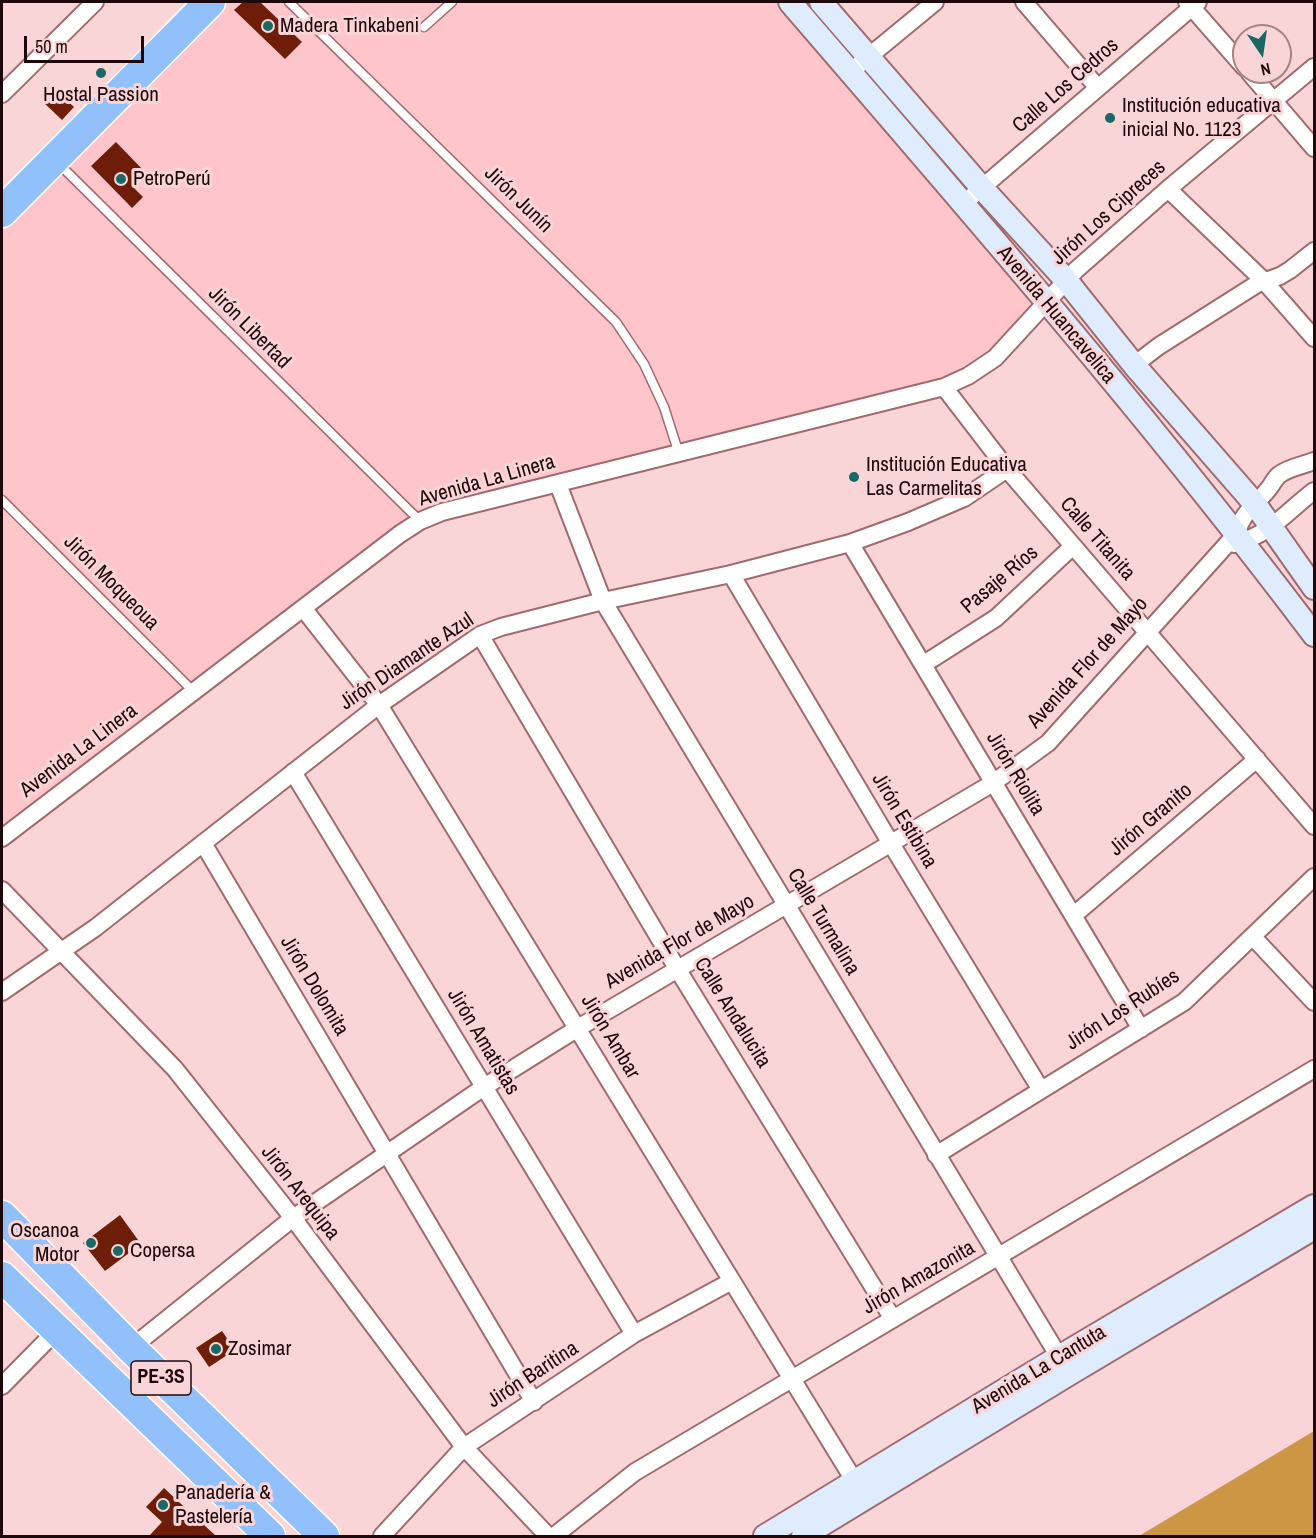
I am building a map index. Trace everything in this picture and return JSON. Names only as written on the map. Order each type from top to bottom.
[{"type":"highway","points":[[2,212],[210,2]]},
{"type":"highway","name":"PE-3S","points":[[2,1216],[131,1348],[324,1536]]},
{"type":"highway","name":"PE-3S","points":[[2,1277],[270,1536]]},
{"type":"main road","name":"Avenida Huancavelica","points":[[790,2],[1047,303],[1235,540],[1314,635]]},
{"type":"main road","name":"Avenida Huancavelica","points":[[821,2],[871,57],[982,188],[1066,280],[1134,365],[1255,504],[1314,588]]},
{"type":"main road","name":"Avenida La Cantuta","points":[[765,1536],[860,1490],[1064,1365],[1314,1206]]},
{"type":"main road","name":"Avenida La Cantuta","points":[[1064,1365],[1314,1228]]},
{"type":"main road","name":"Avenida La Cantuta","points":[[803,1536],[860,1490]]},
{"type":"street","points":[[2,94],[94,2]]},
{"type":"street","points":[[850,72],[935,2]]},
{"type":"street","points":[[1024,2],[1098,88]]},
{"type":"street","points":[[1192,3],[1232,52]]},
{"type":"street","name":"Calle Los Cedros","points":[[963,204],[1098,88],[1192,3]]},
{"type":"street","name":"Jirón Los Cipreces","points":[[1047,303],[1066,280],[1168,189],[1314,67]]},
{"type":"street","points":[[1259,84],[1314,148]]},
{"type":"street","points":[[1168,189],[1264,281],[1314,338]]},
{"type":"street","points":[[1134,365],[1159,346],[1264,281],[1280,276],[1314,251]]},
{"type":"street","name":"Avenida La Linera","points":[[2,838],[420,521],[442,512],[944,387],[968,376],[994,358],[1047,303]]},
{"type":"street","name":"Calle Titanita","points":[[944,387],[1006,469],[1314,826]]},
{"type":"street","name":"Avenida Flor de Mayo","points":[[1235,540],[1238,525],[1247,510],[1271,486],[1276,477],[1290,468],[1314,461]]},
{"type":"street","name":"Jirón Diamante Azul","points":[[2,993],[95,928],[379,705],[480,635],[501,627],[603,601],[731,574],[850,543],[964,498],[1006,469]]},
{"type":"street","name":"Calle Turmalina","points":[[558,484],[603,601],[1064,1365]]},
{"type":"street","name":"Avenida Flor de Mayo","points":[[131,1348],[293,1218],[386,1152],[484,1087],[890,842],[993,783],[1048,743],[1147,630],[1235,540],[1272,527],[1314,491]]},
{"type":"street","name":"Jirón Riolita","points":[[850,543],[1141,1029]]},
{"type":"street","name":"Pasaje Ríos","points":[[924,664],[996,618],[1073,546]]},
{"type":"street","name":"Jirón Estibina","points":[[731,574],[1041,1090]]},
{"type":"street","name":"Jirón Ambar","points":[[303,608],[379,705],[860,1490]]},
{"type":"street","name":"Calle Andalucita","points":[[480,635],[678,970],[893,1319]]},
{"type":"street","name":"Jirón Granito","points":[[1074,915],[1257,759]]},
{"type":"street","name":"Jirón Amatistas","points":[[293,772],[634,1334]]},
{"type":"street","name":"Jirón Dolomita","points":[[203,843],[534,1402]]},
{"type":"street","name":"Jirón Los Rubíes","points":[[936,1155],[1184,1002],[1314,877]]},
{"type":"street","name":"Jirón Arequipa","points":[[2,890],[175,1069],[293,1218],[464,1448],[548,1536]]},
{"type":"street","points":[[1253,937],[1314,1002]]},
{"type":"street","name":"Jirón Amazonita","points":[[555,1536],[635,1472],[1314,1069]]},
{"type":"street","name":"Jirón Baritina","points":[[382,1536],[464,1448],[634,1334],[732,1281]]},
{"type":"street","points":[[2,1386],[56,1331]]},
{"type":"lane","name":"Jirón Junín","points":[[289,2],[616,322],[645,364],[664,407],[679,454]]},
{"type":"lane","points":[[424,27],[452,2]]},
{"type":"lane","name":"Jirón Libertad","points":[[53,159],[420,521]]},
{"type":"lane","name":"Jirón Moqueoua","points":[[2,500],[194,692]]},
{"type":"shaded area","points":[[220,2],[784,2],[1041,305],[1001,342],[938,383],[438,507],[2,830],[2,222]]},
{"type":"shaded area","points":[[1314,1431],[1314,1536],[1139,1536]]},
{"type":"building","name":"Madera Tinkabeni","points":[[243,2],[260,2],[302,42],[285,59],[234,10]]},
{"type":"building","points":[[55,89],[74,107],[62,120],[42,101]]},
{"type":"building","name":"PetroPerú","points":[[116,142],[145,172],[132,186],[143,197],[132,208],[91,166]]},
{"type":"building","points":[[120,1215],[141,1244],[105,1271],[83,1243]]},
{"type":"building","name":"Zosimar","points":[[222,1331],[235,1350],[209,1367],[196,1348]]},
{"type":"building","points":[[164,1488],[216,1536],[149,1536],[162,1522],[146,1507]]},
{"type":"place","name":"Madera Tinkabeni","points":[[268,26]]},
{"type":"place","name":"Hostal Passion","points":[[101,73]]},
{"type":"place","name":"Institución educativa inicial No. 1123","points":[[1110,118]]},
{"type":"place","name":"PetroPerú","points":[[121,179]]},
{"type":"place","name":"Institución Educativa Las Carmelitas","points":[[854,477]]},
{"type":"place","name":"Oscanoa Motor","points":[[91,1243]]},
{"type":"place","name":"Copersa","points":[[118,1251]]},
{"type":"place","name":"Zosimar","points":[[216,1349]]},
{"type":"place","name":"Panadería & Pastelería","points":[[163,1505]]}]
